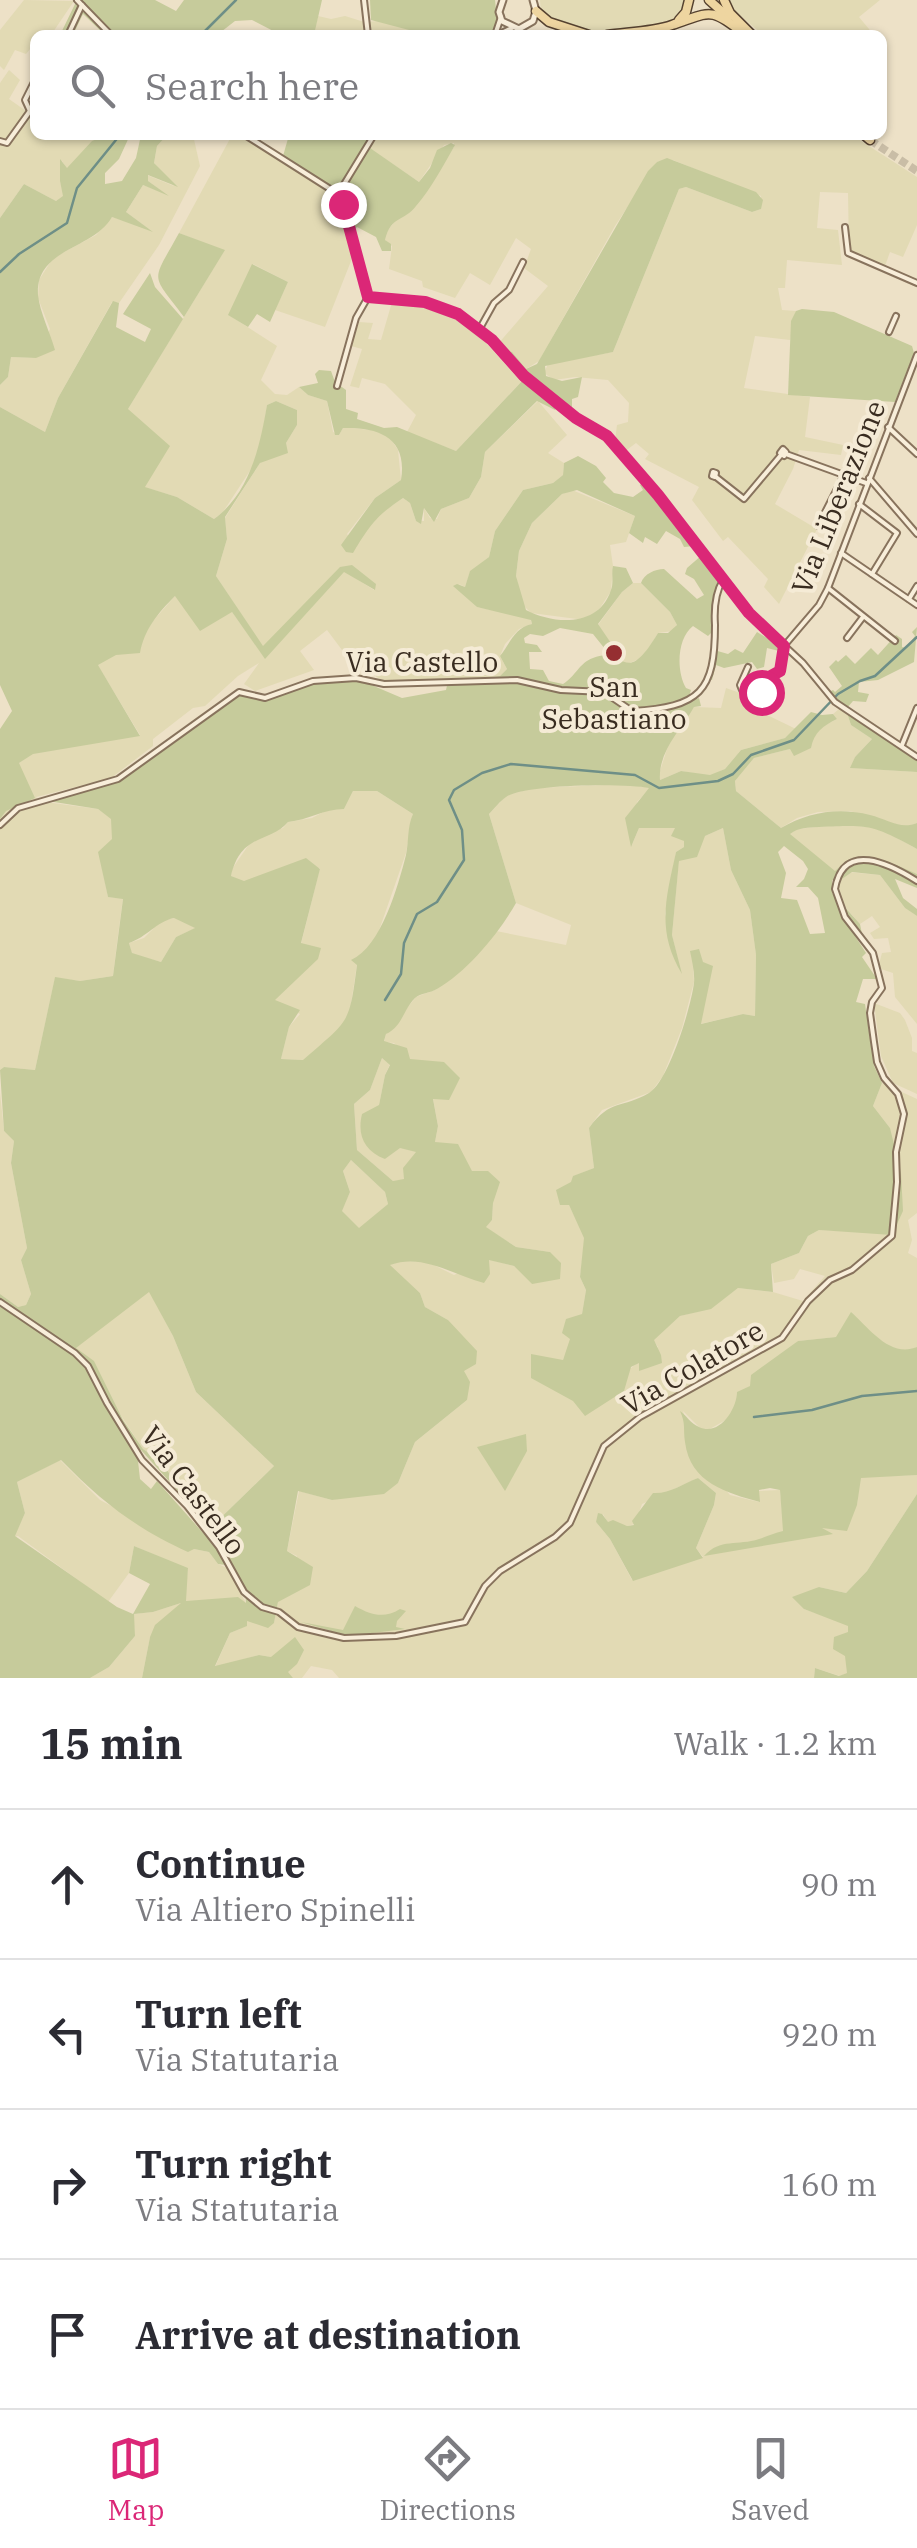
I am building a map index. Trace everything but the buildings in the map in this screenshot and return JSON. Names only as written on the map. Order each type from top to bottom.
[{"type":"main road","points":[[676,24],[686,12],[689,0]]},
{"type":"main road","points":[[709,0],[743,30]]},
{"type":"main road","points":[[724,0],[745,30]]},
{"type":"main road","points":[[535,4],[550,22]]},
{"type":"main road","points":[[639,30],[712,14],[740,30]]},
{"type":"main road","points":[[532,22],[550,22],[574,30]]},
{"type":"street","points":[[364,0],[367,30]]},
{"type":"street","points":[[497,30],[502,0]]},
{"type":"street","points":[[70,30],[80,2],[106,30]]},
{"type":"street","points":[[507,30],[532,22],[535,4]]},
{"type":"street","points":[[500,18],[512,28]]},
{"type":"street","points":[[0,141],[7,143],[30,111],[25,100],[30,90]]},
{"type":"street","points":[[253,140],[338,194],[368,297],[356,318],[337,386]]},
{"type":"street","points":[[338,194],[371,140]]},
{"type":"street","points":[[844,227],[848,253],[917,283]]},
{"type":"street","points":[[479,330],[495,301],[509,290],[523,262]]},
{"type":"street","points":[[368,297],[433,304],[458,314],[524,376],[576,418],[607,436],[749,613],[803,662],[833,700],[917,758]]},
{"type":"street","points":[[889,332],[896,316]]},
{"type":"street","name":"Via Liberazione","points":[[748,667],[740,685],[742,690],[758,696],[771,676],[780,671],[784,646],[819,605],[917,355]]},
{"type":"street","points":[[888,427],[917,454]]},
{"type":"street","points":[[716,477],[744,499],[784,454],[868,481],[917,534]]},
{"type":"street","points":[[818,526],[844,475]]},
{"type":"street","points":[[859,504],[897,533],[872,574]]},
{"type":"street","points":[[842,553],[917,605]]},
{"type":"street","name":"Via Castello","points":[[0,825],[18,808],[118,779],[238,692],[265,698],[313,681],[356,678],[384,684],[518,680],[561,690],[604,692],[626,709],[636,711],[691,698],[702,691],[709,679],[715,644],[715,604],[723,580]]},
{"type":"street","points":[[909,599],[917,586]]},
{"type":"street","points":[[828,588],[896,642]]},
{"type":"street","points":[[848,638],[863,617]]},
{"type":"street","points":[[902,747],[917,708]]},
{"type":"street","name":"Via Colatore","points":[[451,1626],[465,1622],[486,1586],[500,1571],[570,1523],[604,1446],[640,1416],[782,1338],[808,1301],[830,1280],[852,1270],[892,1236],[898,1182],[896,1152],[904,1110],[898,1094],[884,1078],[874,1042],[870,1013],[882,988],[873,953],[845,917],[835,890],[849,863],[864,860],[897,868],[917,881]]},
{"type":"street","name":"Via Castello","points":[[0,1302],[88,1366],[106,1404],[142,1460],[188,1506],[251,1600],[284,1615],[298,1627],[344,1638],[396,1636],[451,1626]]},
{"type":"shaded area","points":[[24,0],[74,1],[54,30],[30,30],[30,49],[26,54],[15,50],[4,70],[0,66],[0,30]]},
{"type":"shaded area","points":[[540,0],[685,0],[680,15],[671,22],[610,30],[588,30],[548,18],[541,12]]},
{"type":"shaded area","points":[[729,0],[880,0],[859,17],[870,30],[757,30],[735,11]]},
{"type":"shaded area","points":[[318,16],[345,16],[410,30],[315,30]]},
{"type":"shaded area","points":[[9,70],[20,80],[9,99],[26,111],[6,141],[0,139],[0,83]]},
{"type":"shaded area","points":[[30,115],[30,140],[101,140],[67,169],[62,161],[60,181],[64,196],[56,201],[24,184],[0,218],[0,142],[8,145]]},
{"type":"shaded area","points":[[162,140],[194,140],[200,166],[159,245],[119,303],[112,302],[58,398],[45,432],[0,407],[0,385],[8,377],[11,357],[36,358],[50,329],[38,298],[39,280],[53,258],[96,235],[112,217],[147,228],[126,212],[143,185],[164,193],[148,181],[147,175],[174,186],[154,163],[157,146]]},
{"type":"shaded area","points":[[229,140],[249,140],[329,192],[343,212],[353,256],[325,327],[275,310],[288,282],[253,264],[229,315],[277,346],[261,380],[275,394],[287,395],[299,387],[308,395],[327,401],[333,432],[339,435],[343,428],[380,431],[398,450],[401,480],[375,498],[347,534],[356,548],[376,516],[403,498],[410,503],[416,521],[424,521],[424,508],[430,518],[437,519],[441,509],[469,498],[481,477],[485,452],[538,401],[567,435],[548,453],[564,463],[563,475],[553,483],[523,490],[495,531],[489,557],[470,572],[465,587],[459,584],[477,607],[530,618],[532,624],[519,629],[505,644],[500,656],[507,669],[500,676],[448,681],[383,681],[357,658],[348,658],[327,630],[300,651],[314,670],[255,691],[244,684],[259,663],[205,706],[193,708],[153,739],[153,746],[111,778],[36,797],[38,801],[98,809],[112,819],[112,840],[99,852],[108,897],[123,898],[113,976],[80,981],[55,978],[35,1070],[0,1070],[0,819],[19,763],[33,753],[140,735],[97,664],[142,639],[175,596],[232,612],[265,658],[344,571],[374,590],[375,584],[340,568],[263,647],[216,576],[227,539],[225,518],[260,463],[286,443],[297,425],[297,410],[276,401],[267,405],[259,457],[223,512],[214,519],[177,497],[144,487],[128,409],[224,251],[179,233]]},
{"type":"shaded area","points":[[373,140],[860,140],[917,177],[917,225],[903,257],[890,252],[885,266],[849,250],[848,193],[820,192],[817,228],[838,230],[842,265],[787,260],[785,288],[778,288],[782,310],[796,311],[790,340],[755,336],[744,388],[810,397],[805,437],[843,445],[841,455],[799,450],[775,504],[817,529],[779,604],[764,587],[768,579],[728,537],[723,541],[692,500],[699,487],[645,459],[649,454],[636,443],[624,452],[615,441],[617,425],[628,422],[629,403],[608,380],[554,380],[544,373],[548,364],[613,352],[679,189],[686,187],[752,212],[761,209],[761,196],[673,160],[657,162],[615,226],[539,361],[526,369],[498,344],[548,286],[524,268],[531,249],[516,238],[490,285],[470,273],[455,298],[389,269],[392,246],[385,240],[386,233],[397,218],[409,213],[454,143],[444,145],[419,182],[369,148]]},
{"type":"shaded area","points":[[392,302],[448,313],[485,342],[521,382],[456,451],[407,432],[416,415],[385,384],[362,378],[359,388],[350,386],[362,349],[351,346],[359,322],[373,323],[368,339],[381,340]]},
{"type":"shaded area","points":[[572,490],[635,516],[626,542],[610,545],[611,591],[600,608],[585,620],[531,613],[523,605],[516,576],[519,551],[532,523],[562,494]]},
{"type":"shaded area","points":[[633,583],[641,583],[670,612],[677,625],[673,631],[658,633],[644,657],[627,664],[620,660],[621,651],[598,625]]},
{"type":"shaded area","points":[[726,688],[757,699],[761,712],[796,729],[785,738],[741,750],[725,769],[710,776],[681,771],[660,780],[667,749],[679,726],[694,707],[721,708]]},
{"type":"shaded area","points":[[839,709],[847,713],[851,725],[872,739],[855,757],[851,768],[917,772],[917,823],[906,827],[850,811],[818,812],[781,828],[736,791],[735,781],[754,758],[790,749],[813,738],[823,726],[837,719],[833,714]]},
{"type":"shaded area","points":[[629,784],[650,788],[637,802],[632,845],[639,828],[653,826],[675,828],[684,841],[684,847],[676,852],[665,914],[680,968],[672,935],[679,860],[705,836],[723,828],[731,870],[750,910],[756,955],[755,1016],[743,1014],[700,1024],[693,963],[694,982],[682,1028],[663,1076],[651,1092],[602,1110],[589,1128],[594,1168],[574,1176],[569,1205],[585,1238],[580,1277],[586,1290],[582,1314],[563,1360],[531,1378],[631,1368],[658,1347],[653,1340],[680,1316],[711,1308],[738,1288],[803,1301],[825,1276],[800,1269],[794,1279],[774,1283],[771,1264],[799,1253],[808,1236],[819,1230],[878,1232],[890,1128],[873,1106],[882,1083],[917,1099],[917,1213],[908,1220],[912,1240],[908,1253],[917,1258],[917,1347],[906,1352],[836,1337],[798,1341],[750,1386],[731,1417],[708,1430],[701,1429],[683,1411],[687,1425],[685,1440],[730,1495],[759,1502],[759,1491],[780,1490],[784,1532],[857,1505],[860,1477],[917,1475],[917,1494],[867,1571],[846,1593],[819,1587],[804,1609],[849,1625],[847,1673],[840,1676],[815,1668],[814,1678],[339,1678],[332,1670],[311,1666],[302,1678],[293,1678],[271,1657],[259,1655],[215,1667],[230,1633],[246,1626],[247,1621],[274,1623],[278,1602],[297,1556],[287,1551],[299,1491],[332,1500],[398,1483],[415,1442],[467,1400],[464,1371],[448,1320],[425,1307],[420,1293],[389,1265],[401,1261],[428,1262],[454,1275],[488,1259],[514,1266],[532,1284],[550,1252],[516,1247],[485,1227],[492,1220],[493,1203],[472,1171],[435,1142],[438,1126],[433,1098],[409,1059],[394,1043],[384,1042],[386,1034],[416,997],[437,989],[496,931],[566,945],[571,925],[516,903],[489,814],[507,795],[534,788]],"holes":[[[698,1478],[716,1493],[696,1548],[703,1557],[632,1580],[596,1522],[603,1514],[608,1523],[635,1524],[642,1504]]]},
{"type":"shaded area","points":[[353,791],[377,791],[413,814],[406,853],[375,942],[357,964],[351,1004],[354,1007],[342,1027],[304,1060],[281,1059],[289,1027],[300,1014],[274,1001],[301,944],[320,868],[245,882],[255,885],[201,925],[190,913],[242,882],[231,876],[232,869],[252,840],[283,828],[288,822],[312,818],[329,809],[344,809]]},
{"type":"shaded area","points":[[848,824],[881,829],[917,849],[917,874],[875,858],[855,858],[835,872],[789,834],[797,829]]},
{"type":"shaded area","points":[[847,872],[880,875],[905,908],[917,916],[917,1024],[895,997],[893,973],[878,968],[882,953],[891,952],[888,938],[874,939],[870,933],[880,927],[872,916],[860,924],[840,901],[839,881]]},
{"type":"shaded area","points":[[175,918],[196,928],[176,937],[161,962],[132,954],[129,943],[144,938],[161,921]]},
{"type":"shaded area","points":[[874,1003],[900,1013],[905,1020],[912,1051],[917,1053],[917,1094],[893,1083],[881,1056]]},
{"type":"shaded area","points":[[382,1058],[390,1064],[379,1105],[385,1159],[400,1147],[417,1152],[405,1180],[393,1181],[357,1150],[354,1104],[370,1090]]},
{"type":"shaded area","points":[[0,1093],[4,1131],[14,1141],[11,1163],[27,1248],[21,1260],[31,1294],[26,1305],[18,1307],[0,1294]]},
{"type":"shaded area","points":[[351,1160],[385,1192],[388,1204],[359,1229],[341,1212],[350,1192],[343,1171]]},
{"type":"shaded area","points":[[149,1291],[196,1392],[274,1466],[211,1527],[186,1500],[162,1462],[143,1449],[76,1347]]},
{"type":"shaded area","points":[[60,1460],[100,1500],[194,1549],[209,1552],[227,1568],[247,1605],[150,1637],[142,1678],[90,1678],[109,1667],[135,1636],[133,1614],[184,1602],[188,1569],[134,1546],[129,1573],[108,1602],[18,1536],[14,1537],[25,1513],[17,1482]]},
{"type":"green space","points":[[155,0],[176,11],[184,0],[322,0],[315,30],[271,30],[252,20],[235,21],[223,30],[100,30],[83,14],[75,30],[62,30],[76,2]]},
{"type":"green space","points":[[370,0],[495,0],[497,19],[494,30],[409,30],[371,20]]},
{"type":"green space","points":[[128,140],[119,159],[105,173],[105,184],[122,181],[136,158],[140,140],[162,140],[157,146],[154,163],[178,187],[148,175],[148,181],[169,196],[143,185],[126,212],[153,232],[112,217],[92,237],[55,258],[46,268],[38,295],[55,350],[36,358],[11,357],[8,377],[0,385],[0,218],[24,184],[56,201],[63,196],[60,159],[67,168],[92,141]]},
{"type":"green space","points":[[288,140],[374,140],[370,148],[419,182],[437,150],[455,145],[422,199],[391,226],[385,240],[391,244],[391,251],[382,251],[376,237],[357,227],[351,233],[343,196],[283,156]]},
{"type":"green space","points":[[667,158],[756,192],[763,200],[761,209],[752,212],[686,187],[679,189],[613,352],[545,366],[546,376],[562,381],[582,377],[578,397],[572,399],[572,410],[560,404],[555,410],[537,401],[485,452],[481,477],[469,498],[441,509],[434,522],[424,508],[421,524],[403,498],[374,522],[353,553],[346,552],[341,545],[375,498],[401,480],[400,454],[379,433],[343,428],[335,435],[327,401],[308,395],[299,387],[318,383],[315,374],[319,370],[331,371],[335,382],[346,390],[346,409],[358,413],[357,419],[384,428],[397,427],[456,451],[523,380],[504,351],[512,352],[526,369],[537,364],[648,171]]},
{"type":"green space","points":[[179,233],[225,250],[184,317],[158,277]]},
{"type":"green space","points":[[252,264],[288,282],[270,322],[257,314],[248,327],[228,315]]},
{"type":"green space","points":[[150,273],[155,287],[183,319],[128,409],[170,446],[145,487],[177,497],[214,519],[245,482],[257,452],[267,405],[276,401],[297,410],[297,425],[286,443],[288,453],[260,463],[225,517],[227,539],[216,576],[263,646],[340,567],[352,565],[376,584],[375,590],[344,572],[265,659],[232,612],[200,631],[175,596],[153,622],[140,653],[116,655],[98,665],[140,736],[33,754],[19,763],[35,798],[6,811],[0,819],[0,729],[12,711],[0,685],[0,407],[45,432],[58,398],[113,301],[119,303],[116,327],[145,342],[151,329],[123,314]]},
{"type":"green space","points":[[796,311],[834,312],[912,346],[914,353],[895,402],[788,395],[791,321]]},
{"type":"green space","points":[[578,456],[596,466],[606,478],[603,482],[614,493],[633,497],[643,490],[643,483],[695,546],[684,547],[680,539],[666,531],[657,544],[645,537],[643,543],[629,533],[635,516],[577,490],[562,494],[532,523],[519,551],[516,576],[526,610],[550,618],[575,620],[597,611],[605,602],[612,587],[613,566],[626,568],[633,583],[598,624],[615,649],[605,649],[593,634],[560,628],[543,636],[530,634],[524,638],[525,643],[537,645],[542,652],[529,652],[530,669],[543,670],[549,681],[563,684],[593,658],[612,656],[631,663],[638,659],[658,633],[668,633],[677,625],[642,580],[664,569],[697,599],[704,595],[694,579],[685,574],[702,555],[720,579],[715,590],[712,632],[708,636],[693,626],[688,631],[681,646],[680,664],[683,681],[691,690],[687,703],[699,698],[701,706],[694,707],[671,741],[660,780],[681,771],[710,775],[725,769],[741,750],[785,738],[811,712],[833,714],[837,719],[820,730],[811,748],[794,756],[790,749],[754,758],[735,781],[736,791],[781,828],[802,818],[835,811],[870,815],[899,825],[917,823],[917,849],[860,826],[807,828],[790,834],[835,871],[864,858],[886,861],[917,874],[917,888],[895,879],[903,898],[917,909],[917,916],[905,908],[880,875],[852,872],[839,881],[832,880],[832,893],[860,924],[862,934],[855,936],[866,953],[862,957],[877,979],[863,979],[856,1002],[865,1004],[874,1066],[882,1083],[873,1106],[890,1128],[901,1173],[903,1211],[892,1235],[819,1230],[808,1236],[799,1253],[771,1264],[773,1292],[738,1288],[711,1309],[680,1316],[654,1340],[662,1363],[639,1371],[639,1363],[631,1367],[624,1391],[585,1416],[573,1401],[531,1378],[531,1354],[563,1360],[570,1339],[562,1333],[566,1319],[582,1314],[586,1290],[580,1277],[584,1238],[569,1205],[560,1205],[556,1190],[571,1182],[573,1176],[594,1168],[589,1128],[597,1119],[611,1108],[649,1093],[664,1074],[692,994],[690,951],[699,949],[703,962],[713,966],[701,1024],[743,1014],[755,1016],[756,955],[750,910],[731,870],[723,828],[705,836],[697,857],[679,861],[672,935],[682,974],[669,943],[666,914],[676,852],[684,847],[684,841],[671,836],[675,828],[639,828],[631,847],[625,818],[649,788],[553,787],[506,797],[489,814],[516,903],[471,962],[437,989],[415,998],[384,1041],[407,1048],[410,1059],[444,1062],[460,1078],[449,1100],[433,1099],[438,1126],[435,1142],[458,1144],[472,1171],[488,1171],[500,1182],[492,1220],[486,1227],[516,1247],[550,1252],[561,1263],[560,1279],[532,1284],[514,1266],[489,1260],[490,1274],[484,1283],[426,1263],[390,1265],[420,1293],[425,1307],[448,1320],[477,1351],[476,1364],[464,1371],[470,1382],[467,1400],[415,1442],[398,1483],[384,1494],[332,1500],[298,1491],[287,1551],[313,1567],[310,1585],[278,1602],[274,1623],[268,1628],[247,1621],[247,1626],[230,1633],[215,1666],[259,1655],[271,1657],[295,1637],[304,1650],[288,1672],[293,1678],[142,1678],[155,1625],[181,1603],[134,1614],[135,1636],[109,1667],[90,1678],[0,1678],[0,1307],[11,1308],[0,1300],[0,1294],[18,1307],[26,1305],[31,1294],[21,1260],[27,1248],[11,1163],[14,1141],[4,1131],[0,1070],[35,1070],[55,977],[80,981],[113,976],[123,899],[108,897],[98,852],[112,839],[111,819],[98,809],[48,801],[114,782],[238,695],[259,700],[314,683],[355,678],[402,698],[446,690],[448,681],[500,676],[507,669],[500,656],[517,633],[532,624],[531,620],[477,607],[453,586],[465,587],[470,571],[489,557],[495,531],[523,490],[553,483],[563,475],[564,463]],"holes":[[[353,791],[377,791],[413,814],[406,855],[379,929],[362,953],[351,960],[357,965],[345,1020],[303,1060],[281,1059],[289,1027],[300,1010],[275,1000],[318,959],[321,948],[301,943],[320,869],[306,858],[244,881],[231,876],[249,845],[288,822],[344,809]],[[784,846],[808,869],[796,887],[808,887],[818,898],[825,933],[810,934],[797,900],[781,898],[786,873],[778,852]],[[174,918],[195,928],[176,937],[161,962],[132,953],[129,943]],[[382,1058],[390,1065],[379,1105],[362,1114],[362,1135],[367,1147],[385,1159],[400,1148],[416,1152],[403,1168],[404,1179],[393,1181],[357,1150],[354,1104],[370,1090]],[[351,1160],[385,1192],[388,1204],[359,1228],[342,1211],[350,1192],[343,1171]],[[149,1292],[173,1336],[196,1392],[274,1466],[204,1534],[157,1481],[151,1489],[140,1479],[141,1450],[186,1500],[162,1462],[143,1449],[123,1420],[94,1361],[76,1348]],[[61,1460],[105,1501],[151,1533],[188,1552],[209,1552],[218,1564],[233,1566],[245,1587],[246,1603],[238,1597],[186,1601],[188,1568],[134,1546],[129,1573],[150,1584],[133,1614],[15,1536],[25,1513],[17,1482]]]},
{"type":"green space","points":[[917,627],[914,662],[878,680],[859,682],[858,692],[869,694],[866,702],[853,701],[847,708],[829,692],[842,686],[829,667],[836,660],[846,655],[855,664],[871,648],[878,655],[896,635],[906,648]]},
{"type":"green space","points":[[757,632],[779,645],[779,651],[767,648],[764,667],[757,669],[752,662],[724,668],[716,665],[712,680],[708,680],[714,650],[728,654],[735,649],[743,653]]},
{"type":"green space","points":[[847,713],[917,760],[917,772],[850,768],[872,739],[851,725]]},
{"type":"green space","points":[[851,1312],[889,1345],[898,1349],[917,1347],[917,1475],[861,1478],[857,1505],[847,1531],[822,1528],[833,1534],[704,1556],[723,1545],[783,1531],[780,1490],[759,1490],[760,1502],[723,1490],[702,1477],[688,1456],[680,1411],[699,1427],[720,1425],[730,1413],[737,1392],[750,1386],[751,1375],[798,1341],[836,1337]]},
{"type":"green space","points":[[526,1434],[527,1451],[505,1491],[477,1447]]},
{"type":"green space","points":[[698,1478],[716,1493],[696,1548],[703,1558],[633,1581],[596,1522],[598,1513],[608,1522],[634,1525],[632,1521],[653,1493]]},
{"type":"green space","points":[[917,1494],[917,1678],[814,1678],[815,1668],[839,1676],[847,1673],[845,1656],[833,1649],[834,1637],[848,1632],[848,1626],[804,1609],[792,1597],[819,1587],[846,1593],[867,1571]]},
{"type":"green space","points":[[355,1606],[378,1615],[406,1611],[396,1627],[405,1629],[348,1636],[301,1622],[343,1630]]},
{"type":"waterway","points":[[206,30],[236,0]]},
{"type":"waterway","points":[[0,272],[19,254],[67,223],[77,188],[116,140]]},
{"type":"waterway","points":[[385,1000],[401,974],[404,943],[417,914],[437,902],[464,860],[462,830],[449,800],[454,790],[482,773],[511,764],[635,775],[659,788],[718,781],[733,774],[751,755],[794,740],[838,694],[875,676],[917,637]]},
{"type":"waterway","points":[[754,1417],[812,1410],[862,1396],[917,1391]]},
{"type":"tunnel","points":[[870,140],[917,171]]},
{"type":"place","name":"San Sebastiano","points":[[614,653]]},
{"type":"route","points":[[343,204],[368,297],[425,302],[458,314],[492,340],[524,376],[576,418],[607,436],[658,495],[749,613],[784,646],[780,671],[771,676],[761,692]]}]
